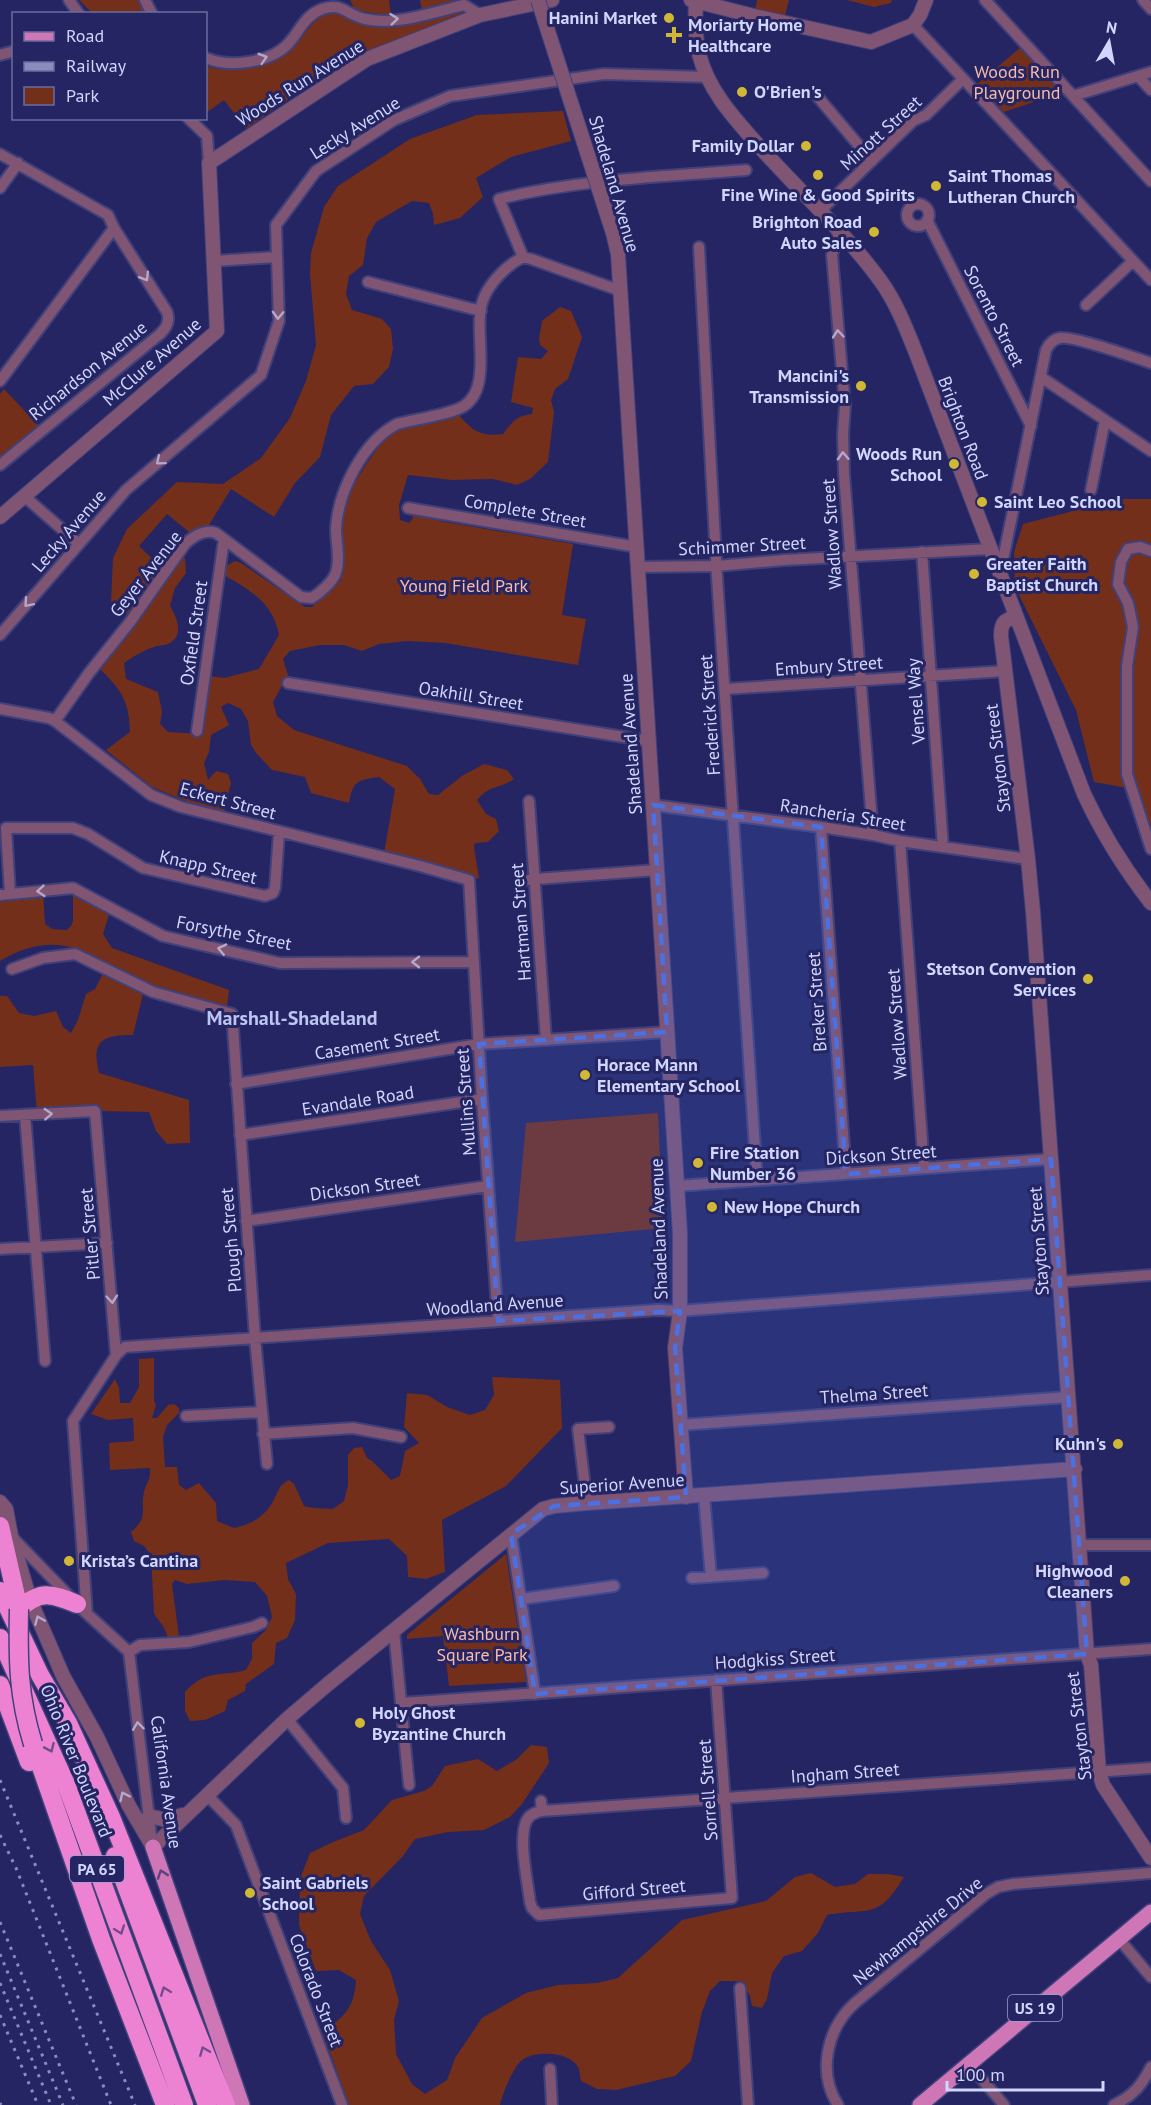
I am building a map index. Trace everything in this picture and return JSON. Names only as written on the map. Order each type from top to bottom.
[{"type":"highway","points":[[5,1531],[23,1604],[20,1690],[24,1715],[101,1939],[165,2105]]},
{"type":"highway","name":"PA 65","points":[[0,1591],[40,1675]]},
{"type":"highway","points":[[23,1604],[47,1594],[59,1597],[82,1609]]},
{"type":"highway","name":"Ohio River Boulevard","points":[[0,1638],[66,1784],[184,2105]]},
{"type":"highway","points":[[40,1675],[68,1723],[111,1817],[226,2105]]},
{"type":"highway","name":"Ohio River Boulevard","points":[[40,1675],[87,1780],[207,2105]]},
{"type":"highway","points":[[0,1685],[56,1838],[101,1939]]},
{"type":"main road","name":"California Avenue","points":[[153,1847],[242,2105]]},
{"type":"main road","name":"US 19","points":[[920,2105],[1151,1912]]},
{"type":"street","name":"Shadeland Avenue","points":[[538,0],[618,254],[680,1233],[680,1311],[675,1348],[686,1497]]},
{"type":"street","name":"Woods Run Avenue","points":[[209,163],[367,59],[480,15],[552,0]]},
{"type":"street","points":[[691,0],[871,42],[913,25],[926,0]]},
{"type":"street","name":"Brighton Road","points":[[696,0],[699,55],[721,102],[778,167],[839,230],[881,281],[901,317],[1084,794],[1123,867],[1151,903]]},
{"type":"street","points":[[985,0],[1151,181]]},
{"type":"street","points":[[1143,0],[1151,9]]},
{"type":"street","points":[[207,58],[219,63],[249,62],[271,55],[287,45],[306,19],[339,3],[351,14],[375,20],[415,16],[464,5],[480,15]]},
{"type":"street","points":[[913,25],[1151,280]]},
{"type":"street","points":[[1073,96],[1151,72]]},
{"type":"street","name":"Lecky Avenue","points":[[0,635],[126,490],[261,375],[279,321],[276,225],[313,173],[403,116],[450,96],[604,74],[708,76]]},
{"type":"street","points":[[1138,76],[1151,90]]},
{"type":"street","name":"Minott Street","points":[[820,211],[913,121],[926,115],[963,79]]},
{"type":"street","points":[[817,96],[872,161]]},
{"type":"street","name":"McClure Avenue","points":[[0,517],[217,331],[207,136],[190,120]]},
{"type":"street","name":"Richardson Avenue","points":[[0,154],[108,215],[167,312],[168,323],[160,334],[0,465]]},
{"type":"street","points":[[0,188],[18,164]]},
{"type":"street","points":[[621,291],[523,257],[499,199],[585,183],[746,170]]},
{"type":"street","name":"Sorento Street","points":[[927,220],[1031,426]]},
{"type":"street","points":[[0,381],[114,228]]},
{"type":"street","name":"Wadlow Street","points":[[839,230],[832,255],[845,406],[844,474],[873,835]]},
{"type":"street","name":"Frederick Street","points":[[699,247],[717,566],[757,1180]]},
{"type":"street","points":[[214,261],[276,257]]},
{"type":"street","name":"Geyer Avenue","points":[[55,721],[89,673],[130,622],[185,544],[197,535],[208,532],[216,533],[301,597],[315,596],[336,573],[336,531],[341,497],[352,473],[380,434],[397,424],[466,405],[475,393],[480,366],[483,300],[499,276],[523,257]]},
{"type":"street","points":[[1086,305],[1133,261]]},
{"type":"street","points":[[368,282],[481,311]]},
{"type":"street","points":[[1000,574],[1049,344],[1058,339],[1069,338],[1151,363]]},
{"type":"street","points":[[1041,377],[1151,451]]},
{"type":"street","points":[[1091,489],[1105,420]]},
{"type":"street","points":[[24,496],[79,544]]},
{"type":"street","name":"Complete Street","points":[[408,508],[637,547]]},
{"type":"street","name":"Oxfield Street","points":[[197,730],[224,539]]},
{"type":"street","points":[[1151,551],[1140,547],[1128,549],[1120,562],[1118,584],[1128,603],[1133,627],[1127,666],[1127,774],[1151,849]]},
{"type":"street","name":"Schimmer Street","points":[[638,567],[717,566],[990,549]]},
{"type":"street","name":"Vensel Way","points":[[922,552],[942,847]]},
{"type":"street","name":"Stayton Street","points":[[1016,616],[1004,621],[1001,625],[1028,858],[1087,1654],[1091,1665],[1099,1772],[1103,1785],[1151,1858]]},
{"type":"street","name":"Embury Street","points":[[725,689],[1006,671]]},
{"type":"street","name":"Oakhill Street","points":[[288,683],[649,741]]},
{"type":"street","name":"Eckert Street","points":[[0,709],[55,721],[151,795],[197,812],[469,880]]},
{"type":"street","name":"Hartman Street","points":[[529,801],[546,1040]]},
{"type":"street","name":"Rancheria Street","points":[[653,805],[821,827],[873,835],[900,842],[1028,858]]},
{"type":"street","name":"Breker Street","points":[[821,827],[846,1174]]},
{"type":"street","name":"Knapp Street","points":[[5,894],[6,828],[73,828],[88,834],[143,868],[261,896],[269,896],[273,893],[277,879],[279,833]]},
{"type":"street","name":"Wadlow Street","points":[[900,842],[924,1168]]},
{"type":"street","points":[[523,880],[657,870]]},
{"type":"street","name":"Mullins Street","points":[[469,880],[498,1321]]},
{"type":"street","name":"Forsythe Street","points":[[5,894],[73,888],[163,936],[280,963],[474,962]]},
{"type":"street","name":"Plough Street","points":[[12,969],[43,958],[75,954],[153,992],[232,1014],[255,1338],[267,1464]]},
{"type":"street","name":"Casement Street","points":[[236,1083],[479,1044],[667,1032]]},
{"type":"street","name":"Evandale Road","points":[[240,1135],[482,1099]]},
{"type":"street","name":"Pitler Street","points":[[25,1115],[95,1111],[116,1355]]},
{"type":"street","points":[[0,1116],[25,1115],[45,1361]]},
{"type":"street","name":"Dickson Street","points":[[677,1186],[1051,1159]]},
{"type":"street","name":"Dickson Street","points":[[246,1221],[488,1186]]},
{"type":"street","points":[[0,1250],[107,1243]]},
{"type":"street","name":"Woodland Avenue","points":[[116,1355],[122,1349],[129,1347],[657,1310],[680,1311],[1151,1275]]},
{"type":"street","points":[[82,1609],[73,1421],[116,1355]]},
{"type":"street","name":"Thelma Street","points":[[681,1425],[1069,1397]]},
{"type":"street","points":[[186,1416],[261,1412]]},
{"type":"street","points":[[587,1503],[578,1429],[609,1427]]},
{"type":"street","points":[[263,1434],[353,1428],[401,1437]]},
{"type":"street","name":"Superior Avenue","points":[[153,1847],[287,1719],[543,1509],[587,1503],[1075,1469]]},
{"type":"street","points":[[704,1496],[711,1577]]},
{"type":"street","points":[[0,1502],[6,1509],[5,1531],[82,1609],[129,1652],[140,1645],[189,1642],[254,1627],[262,1623]]},
{"type":"street","points":[[511,1534],[534,1694]]},
{"type":"street","points":[[1080,1545],[1151,1545]]},
{"type":"street","points":[[692,1578],[763,1574]]},
{"type":"street","points":[[521,1599],[614,1586]]},
{"type":"street","points":[[23,1604],[97,1737],[129,1806],[153,1847]]},
{"type":"street","points":[[394,1632],[409,1785]]},
{"type":"street","name":"Hodgkiss Street","points":[[402,1703],[1151,1649]]},
{"type":"street","name":"California Avenue","points":[[129,1652],[153,1847]]},
{"type":"street","name":"Sorrell Street","points":[[716,1680],[732,1898]]},
{"type":"street","points":[[287,1719],[343,1788],[346,1818]]},
{"type":"street","name":"Ingham Street","points":[[539,1915],[530,1902],[523,1841],[526,1821],[541,1806],[725,1798],[1151,1768]]},
{"type":"street","name":"Colorado Street","points":[[207,1795],[236,1825],[342,2105]]},
{"type":"street","points":[[149,1816],[166,1820],[188,1814]]},
{"type":"street","name":"Newhampshire Drive","points":[[838,2105],[828,2081],[827,2060],[831,2037],[841,2017],[986,1894],[998,1887],[1012,1884],[1151,1874]]},
{"type":"street","name":"Gifford Street","points":[[539,1915],[732,1898]]},
{"type":"street","points":[[1119,1939],[1151,1977]]},
{"type":"street","points":[[740,1988],[748,2105]]},
{"type":"street","points":[[969,2064],[1004,2105]]},
{"type":"street","points":[[1114,2105],[1146,2088],[1151,2067]]},
{"type":"street","points":[[550,2069],[552,2105]]},
{"type":"highlighted area","points":[[653,805],[821,827],[846,1174],[1051,1159],[1087,1654],[535,1694],[511,1534],[554,1506],[686,1497],[675,1348],[680,1311],[498,1321],[479,1044],[667,1032]]},
{"type":"green space","points":[[79,0],[142,0],[147,12],[91,12]]},
{"type":"green space","points":[[350,0],[389,0],[391,16],[355,10]]},
{"type":"green space","points":[[420,0],[460,0],[422,10]]},
{"type":"green space","points":[[757,0],[789,0],[783,23],[754,16]]},
{"type":"green space","points":[[847,0],[892,0],[891,3],[874,7]]},
{"type":"green space","points":[[335,10],[363,23],[461,10],[465,15],[366,51],[328,72],[246,129],[224,100],[207,112],[207,66],[227,70],[263,63],[293,46],[316,20]]},
{"type":"green space","name":"Woods Run Playground","points":[[1020,48],[1061,93],[1004,112],[977,84]]},
{"type":"green space","name":"Young Field Park","points":[[563,111],[571,141],[511,157],[476,178],[483,197],[460,218],[434,225],[429,203],[412,201],[376,222],[367,238],[363,265],[349,276],[346,294],[352,310],[382,319],[391,329],[393,349],[389,367],[373,384],[354,386],[331,415],[320,457],[295,483],[274,517],[231,489],[209,525],[189,532],[167,514],[139,546],[160,566],[172,551],[185,558],[186,573],[175,588],[170,606],[177,621],[178,632],[173,641],[168,644],[146,650],[124,663],[126,679],[158,692],[162,712],[160,724],[168,732],[201,734],[210,676],[224,678],[259,669],[279,635],[276,623],[265,605],[258,597],[220,573],[222,568],[235,561],[241,563],[305,607],[312,607],[341,580],[343,502],[385,438],[396,430],[458,414],[478,432],[489,435],[503,434],[515,420],[532,414],[533,408],[511,402],[518,357],[541,359],[548,351],[540,345],[542,321],[560,307],[571,311],[582,337],[568,379],[555,389],[551,400],[554,412],[548,462],[530,479],[517,485],[493,479],[452,480],[408,475],[399,505],[400,520],[409,523],[413,516],[424,514],[435,516],[439,521],[573,544],[562,615],[586,619],[578,665],[445,643],[408,641],[379,644],[362,651],[344,645],[320,645],[290,651],[283,659],[288,675],[273,702],[277,716],[294,730],[407,766],[420,779],[429,794],[438,795],[462,776],[484,764],[507,770],[514,779],[491,789],[477,800],[486,814],[496,819],[499,831],[488,842],[475,843],[479,879],[384,854],[395,789],[379,777],[357,783],[352,790],[349,803],[311,793],[305,777],[272,770],[257,754],[251,745],[248,721],[241,709],[228,703],[221,707],[229,725],[211,735],[209,752],[204,763],[208,780],[216,771],[228,774],[231,783],[224,811],[188,802],[152,787],[106,750],[130,732],[128,712],[123,697],[100,669],[134,621],[111,603],[113,558],[127,529],[177,482],[223,484],[261,458],[290,418],[306,381],[316,345],[310,274],[311,253],[324,207],[338,186],[410,139],[477,115]]},
{"type":"green space","points":[[4,389],[39,426],[0,460],[0,394]]},
{"type":"green space","points":[[1119,499],[1151,499],[1151,833],[1133,789],[1094,782],[1076,710],[1015,587],[1014,552],[1023,524]]},
{"type":"green space","points":[[73,888],[111,908],[103,934],[112,948],[229,990],[227,1007],[145,986],[133,1035],[113,1036],[101,1042],[98,1047],[99,1073],[189,1100],[190,1143],[167,1144],[156,1131],[149,1112],[95,1111],[37,1114],[33,1065],[0,1067],[0,996],[7,996],[19,1013],[34,1016],[56,1011],[63,1027],[71,1033],[78,1020],[86,994],[95,989],[108,964],[81,950],[55,945],[28,948],[0,961],[0,895],[43,891],[45,924],[52,929],[67,930],[73,921]]},
{"type":"green space","points":[[658,1113],[663,1228],[515,1242],[526,1123]]},
{"type":"green space","points":[[154,1358],[154,1401],[156,1405],[152,1418],[157,1418],[168,1405],[174,1404],[179,1408],[179,1413],[167,1425],[163,1437],[165,1467],[177,1467],[179,1485],[186,1490],[199,1483],[216,1503],[217,1521],[234,1528],[261,1516],[272,1503],[280,1487],[289,1480],[294,1484],[304,1506],[333,1509],[344,1501],[348,1485],[348,1455],[354,1448],[362,1447],[367,1458],[391,1480],[400,1476],[405,1451],[419,1443],[404,1427],[407,1393],[427,1395],[447,1407],[470,1415],[485,1410],[494,1395],[492,1377],[560,1380],[562,1428],[506,1486],[442,1520],[445,1572],[426,1579],[408,1577],[407,1556],[389,1539],[328,1543],[286,1563],[288,1579],[296,1594],[295,1620],[287,1638],[276,1643],[274,1664],[246,1684],[245,1691],[228,1700],[225,1711],[205,1720],[190,1721],[185,1711],[185,1692],[207,1677],[246,1670],[252,1659],[252,1643],[266,1630],[272,1617],[267,1596],[255,1582],[225,1580],[187,1584],[175,1580],[172,1584],[179,1637],[168,1638],[154,1613],[151,1555],[144,1546],[134,1541],[131,1532],[142,1518],[144,1492],[150,1468],[110,1470],[109,1443],[134,1441],[133,1418],[108,1420],[91,1414],[115,1379],[119,1388],[120,1403],[130,1403],[139,1387],[139,1359]]},
{"type":"green space","name":"Washburn Square Park","points":[[506,1554],[526,1682],[449,1686],[443,1636],[407,1639],[407,1635]]},
{"type":"green space","points":[[531,1745],[547,1747],[549,1763],[522,1804],[510,1817],[484,1830],[448,1832],[415,1839],[403,1856],[364,1896],[360,1914],[371,1941],[390,1970],[399,2001],[394,2020],[396,2054],[412,2084],[425,2094],[447,2080],[455,2058],[482,2018],[526,1993],[558,1985],[597,1983],[618,1978],[682,1920],[766,1901],[795,1877],[811,1873],[835,1887],[855,1884],[868,1874],[904,1877],[895,1891],[879,1906],[863,1911],[827,1915],[818,1933],[802,1951],[784,1956],[772,1973],[767,1999],[762,2008],[752,2006],[750,1996],[741,1981],[720,1981],[710,1991],[702,2012],[691,2061],[675,2076],[616,2090],[597,2089],[581,2081],[579,2069],[568,2058],[544,2054],[528,2057],[519,2063],[503,2094],[500,2105],[349,2105],[323,2033],[347,2011],[353,1998],[356,1980],[339,1970],[316,1971],[299,1925],[300,1879],[310,1853],[364,1830],[392,1800],[424,1791],[432,1786],[445,1766],[478,1759],[497,1771],[517,1759]]},
{"type":"railway","points":[[0,1780],[135,2105]]},
{"type":"railway","points":[[0,1835],[16,1868],[111,2105]]},
{"type":"railway","points":[[0,1922],[76,2105]]},
{"type":"railway","points":[[0,1954],[63,2105]]},
{"type":"railway","points":[[0,1983],[51,2105]]},
{"type":"railway","points":[[0,2015],[38,2105]]},
{"type":"place","name":"Hanini Market","points":[[669,18]]},
{"type":"place","name":"Moriarty Home Healthcare","points":[[674,35]]},
{"type":"place","name":"O'Brien's","points":[[742,92]]},
{"type":"place","name":"Family Dollar","points":[[806,146]]},
{"type":"place","name":"Fine Wine & Good Spirits","points":[[818,175]]},
{"type":"place","name":"Saint Thomas Lutheran Church","points":[[936,186]]},
{"type":"place","name":"Brighton Road Auto Sales","points":[[874,232]]},
{"type":"place","name":"Mancini's Transmission","points":[[861,386]]},
{"type":"place","name":"Woods Run School","points":[[954,464]]},
{"type":"place","name":"Saint Leo School","points":[[982,502]]},
{"type":"place","name":"Greater Faith Baptist Church","points":[[974,574]]},
{"type":"place","name":"Stetson Convention Services","points":[[1088,979]]},
{"type":"place","name":"Horace Mann Elementary School","points":[[585,1075]]},
{"type":"place","name":"Fire Station Number 36","points":[[698,1163]]},
{"type":"place","name":"New Hope Church","points":[[712,1207]]},
{"type":"place","name":"Kuhn's","points":[[1118,1444]]},
{"type":"place","name":"Krista’s Cantina","points":[[69,1561]]},
{"type":"place","name":"Highwood Cleaners","points":[[1125,1581]]},
{"type":"place","name":"Holy Ghost Byzantine Church","points":[[360,1723]]},
{"type":"place","name":"Saint Gabriels School","points":[[250,1893]]},
{"type":"district","name":"Marshall-Shadeland","points":[[292,1018]]}]
